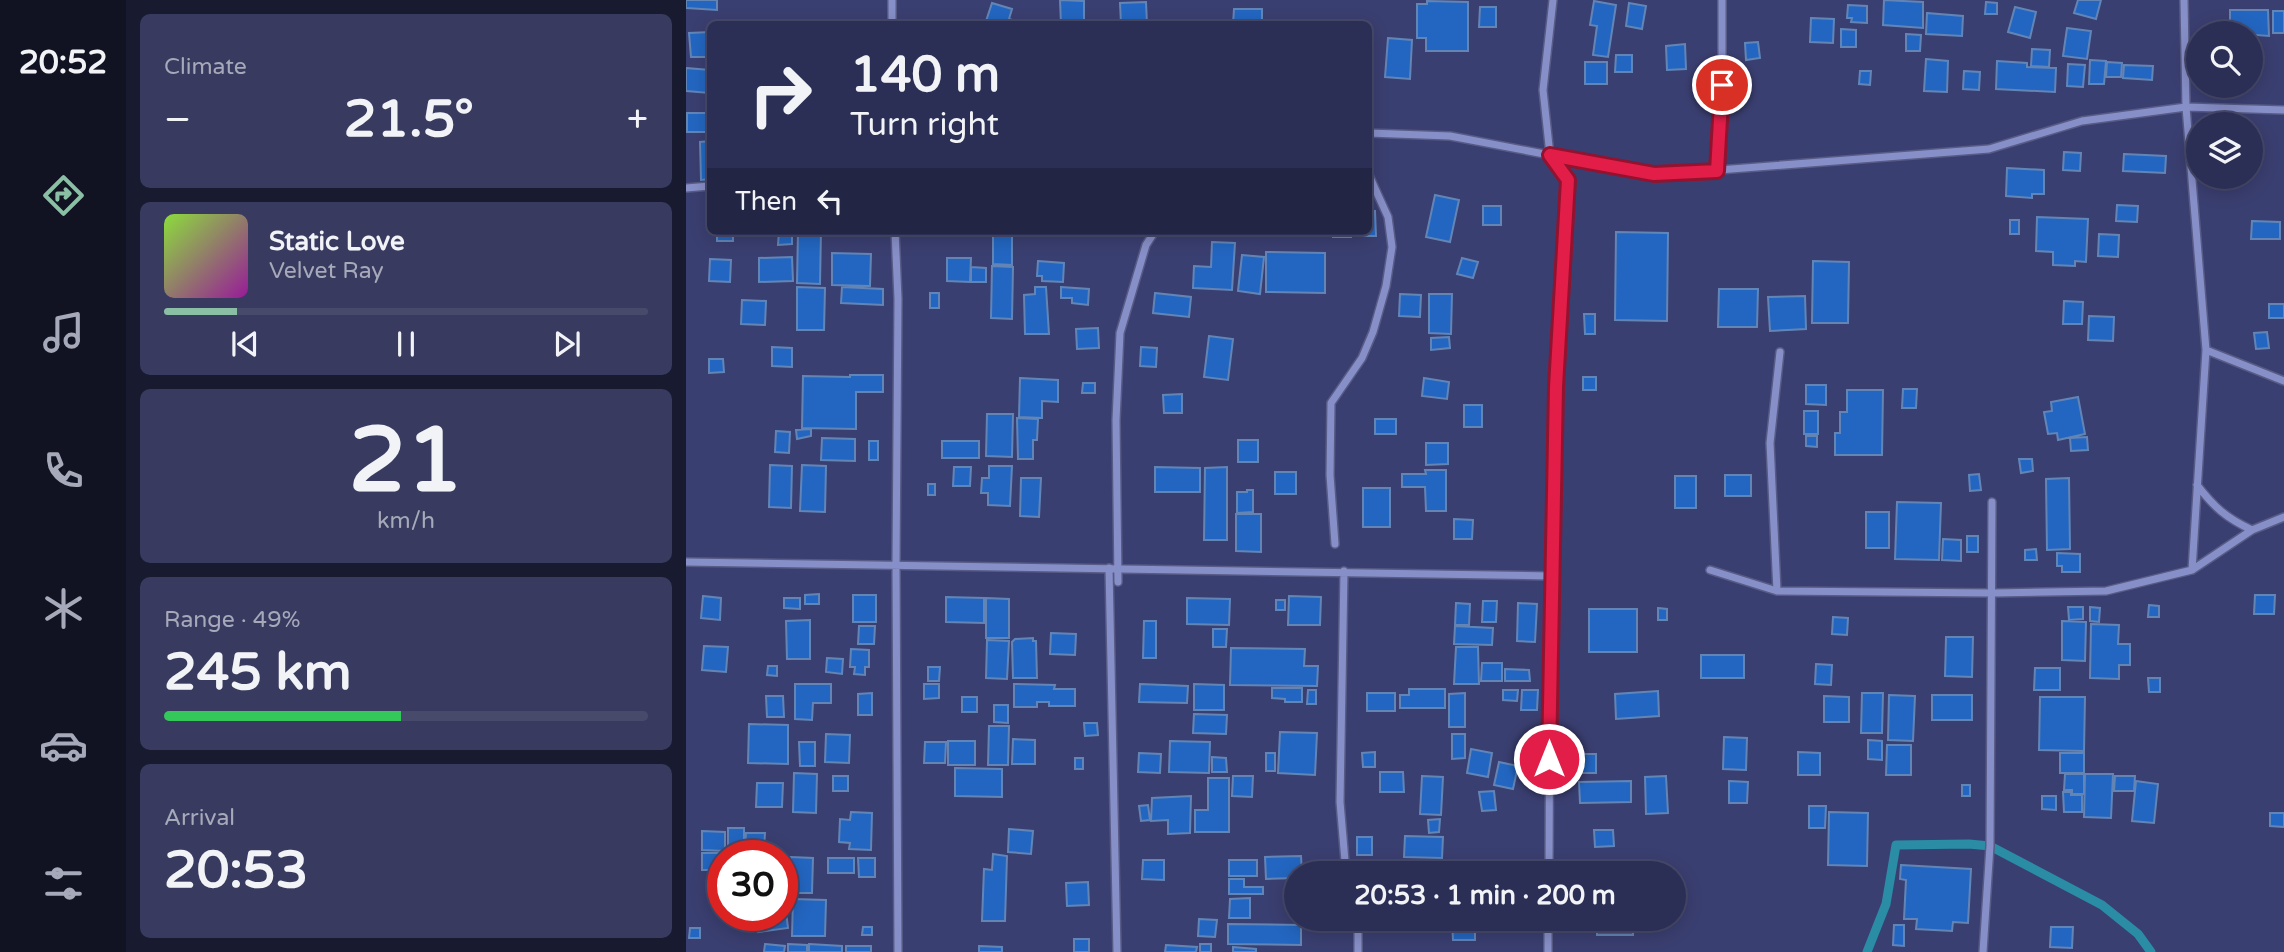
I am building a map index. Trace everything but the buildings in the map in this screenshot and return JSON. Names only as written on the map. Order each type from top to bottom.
[{"type":"street","points":[[892,0],[892,21]]},
{"type":"street","points":[[1549,861],[1551,576],[1556,387],[1568,180],[1550,155],[1543,90],[1553,0]]},
{"type":"street","points":[[1717,171],[1722,85],[1722,0]]},
{"type":"street","points":[[2184,0],[2186,107],[2206,350],[2192,570]]},
{"type":"street","points":[[1372,133],[1450,136],[1654,174],[1989,149],[2082,121],[2186,107],[2284,110]]},
{"type":"street","points":[[1335,544],[1330,475],[1331,403],[1362,358],[1373,331],[1386,286],[1392,247],[1388,217],[1372,182]]},
{"type":"street","points":[[686,188],[707,187]]},
{"type":"street","points":[[895,235],[899,391],[896,565],[898,952]]},
{"type":"street","points":[[1118,582],[1116,420],[1120,333],[1146,245],[1152,235]]},
{"type":"street","points":[[2206,350],[2284,381]]},
{"type":"street","points":[[1777,591],[1770,443],[1780,352]]},
{"type":"street","points":[[2197,484],[2213,505],[2230,520],[2252,530]]},
{"type":"street","points":[[1983,952],[1990,846],[1992,502]]},
{"type":"street","points":[[1710,569],[1777,591],[2106,591],[2192,570],[2252,530],[2284,517]]},
{"type":"street","points":[[686,562],[1551,576]]},
{"type":"street","points":[[1109,568],[1117,952]]},
{"type":"street","points":[[1344,571],[1340,802],[1345,861]]},
{"type":"street","points":[[1358,931],[1358,952]]},
{"type":"street","points":[[1548,931],[1548,952]]},
{"type":"waterway","points":[[1867,952],[1886,904],[1896,845],[1969,844],[1990,846],[2102,905],[2138,934],[2151,952]]},
{"type":"route","points":[[1549,759],[1556,387],[1568,180],[1550,155],[1654,174],[1717,171],[1722,85]]}]
